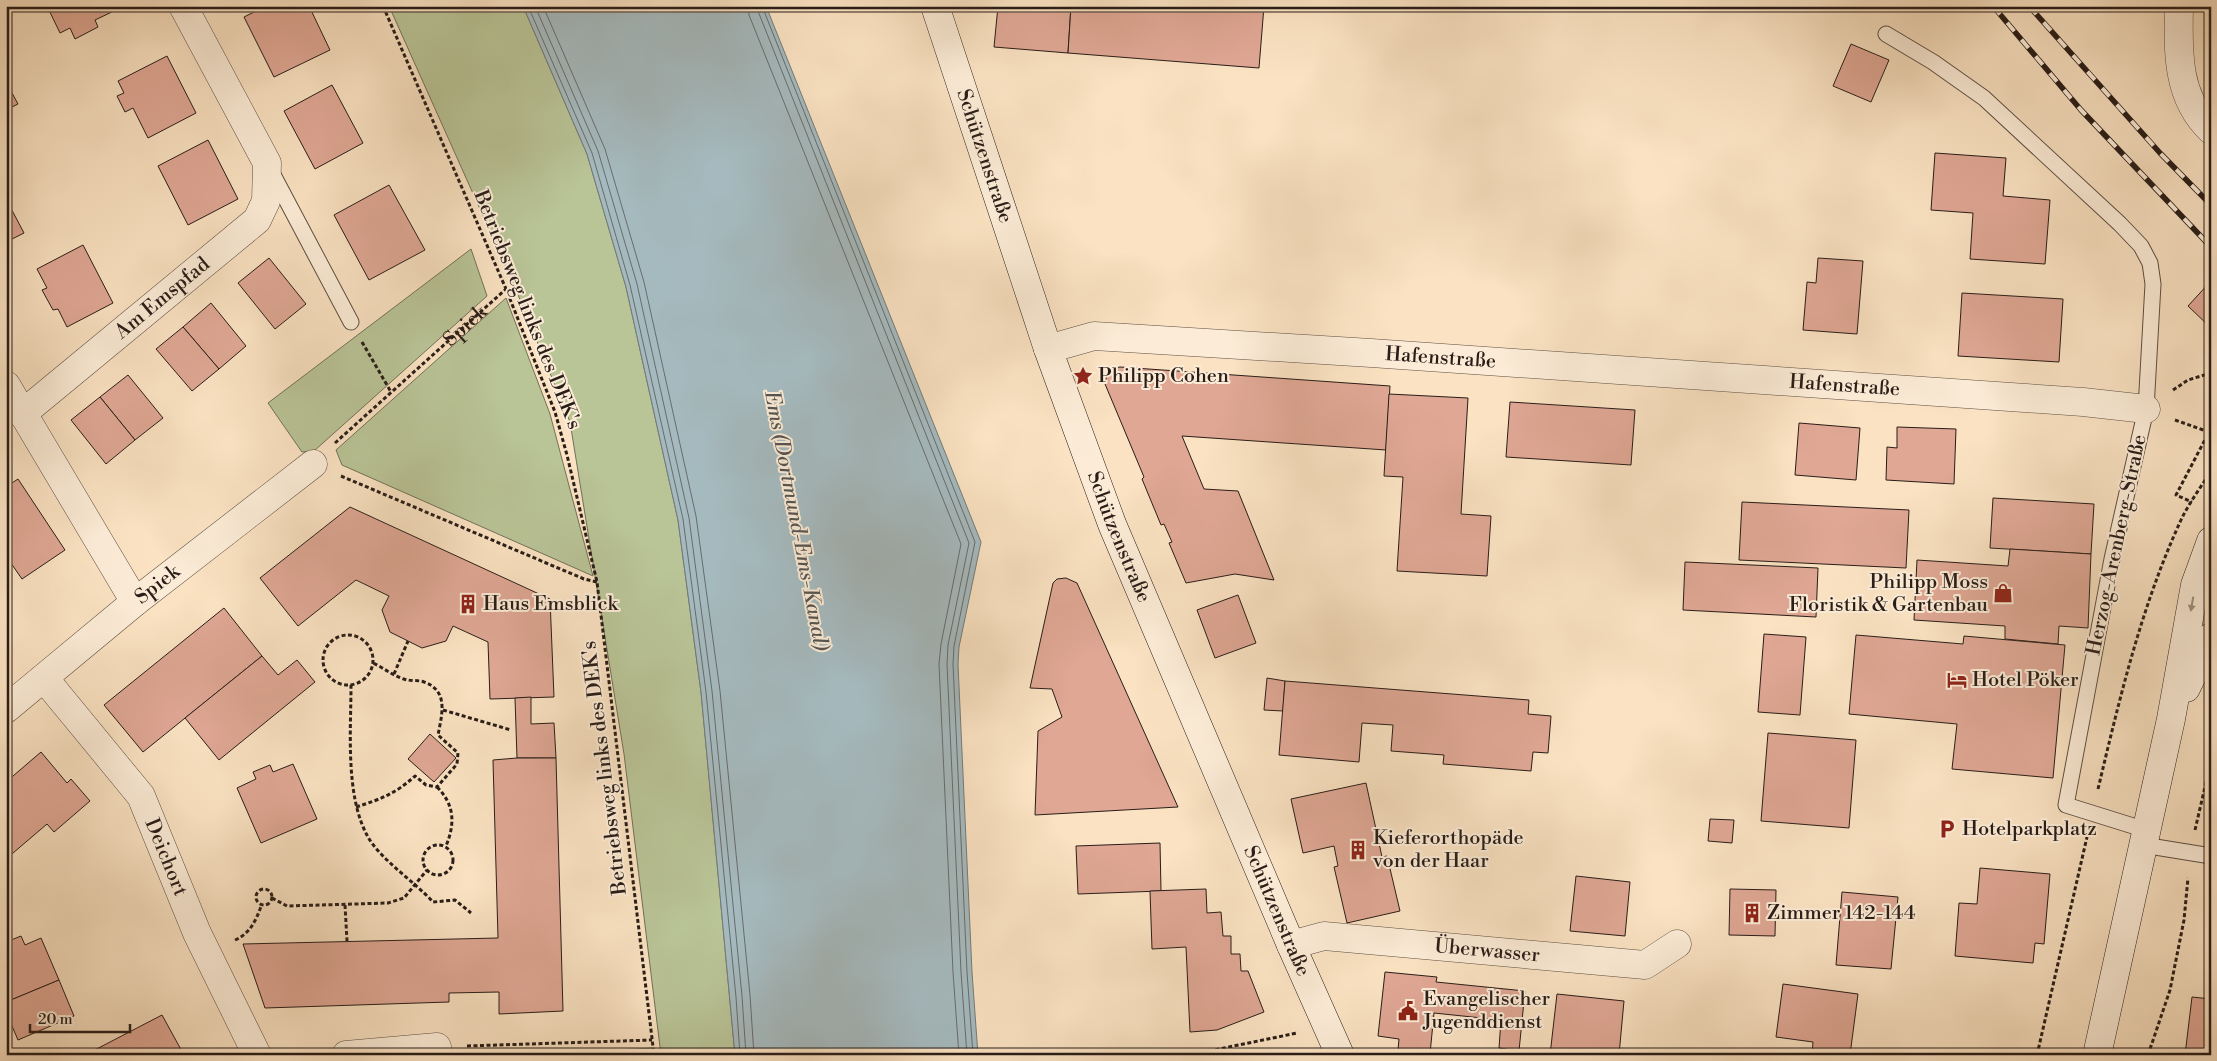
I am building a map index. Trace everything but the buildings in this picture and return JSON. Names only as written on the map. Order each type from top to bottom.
[{"type":"street","points":[[183,6],[267,163]]},
{"type":"street","name":"Schützenstraße","points":[[935,6],[1048,349],[1112,524],[1291,945],[1340,1055]]},
{"type":"street","points":[[2179,6],[2178,55],[2184,89],[2201,121],[2211,130]]},
{"type":"street","name":"Am Emspfad","points":[[22,414],[257,220],[266,201],[267,163]]},
{"type":"street","name":"Hafenstraße","points":[[1048,349],[1094,336],[1371,352],[2073,402],[2146,409]]},
{"type":"street","points":[[6,385],[135,602]]},
{"type":"street","name":"Spiek","points":[[6,709],[135,602],[313,464]]},
{"type":"street","points":[[2097,1055],[2171,719],[2195,585],[2211,541]]},
{"type":"street","points":[[2171,719],[2211,637]]},
{"type":"street","name":"Deichort","points":[[44,678],[141,796],[206,951],[257,1055]]},
{"type":"street","name":"Überwasser","points":[[1291,945],[1324,936],[1645,965],[1677,944]]},
{"type":"street","points":[[346,1055],[437,1047]]},
{"type":"lane","points":[[1886,34],[1933,62],[1984,98],[2098,203],[2141,246],[2150,263],[2153,284],[2146,409]]},
{"type":"lane","points":[[267,163],[351,322]]},
{"type":"lane","name":"Herzog-Arenberg-Straße","points":[[2146,409],[2112,559],[2066,805],[2092,812],[2144,837],[2190,854],[2211,856]]},
{"type":"path","name":"Betriebsweg links des DEK's","points":[[383,6],[506,289],[555,412],[597,582],[654,1055]]},
{"type":"path","name":"Spiek","points":[[313,464],[506,289]]},
{"type":"path","points":[[351,322],[391,392]]},
{"type":"path","points":[[2146,409],[2188,380],[2211,373]]},
{"type":"path","points":[[2192,502],[2176,495],[2208,432]]},
{"type":"path","points":[[313,464],[584,579],[597,582]]},
{"type":"path","points":[[2037,1055],[2092,812],[2125,676],[2139,628],[2182,519],[2211,471]]},
{"type":"path","points":[[340,636],[356,636],[370,646],[373,662],[366,678],[351,685],[336,682],[326,670],[324,654],[332,641],[340,636]]},
{"type":"path","points":[[394,674],[408,641]]},
{"type":"path","points":[[373,662],[408,680],[422,681],[433,686],[441,696],[443,710],[438,735],[458,753],[458,764],[437,787]]},
{"type":"path","points":[[351,685],[352,780],[356,806],[368,837],[384,856],[417,884],[434,902],[455,900],[471,913]]},
{"type":"path","points":[[443,710],[511,730]]},
{"type":"path","points":[[2148,1055],[2173,973],[2184,920],[2190,854],[2211,761]]},
{"type":"path","points":[[356,806],[384,798],[402,788],[415,776],[426,785],[437,787],[447,797],[453,814],[452,832],[446,846]]},
{"type":"path","points":[[436,844],[446,846],[453,854],[454,859],[450,869],[442,875],[431,874],[427,870],[423,862],[424,852],[436,844]]},
{"type":"path","points":[[262,904],[256,897],[260,891],[267,890],[272,898],[287,906],[388,903],[404,898],[427,870]]},
{"type":"path","points":[[262,904],[269,903],[272,898]]},
{"type":"path","points":[[206,951],[244,936],[255,922],[262,904]]},
{"type":"path","points":[[345,905],[347,941]]},
{"type":"path","points":[[1190,1055],[1328,1027]]},
{"type":"path","points":[[437,1047],[652,1040]]},
{"type":"green space","points":[[389,6],[523,6],[587,154],[626,287],[678,520],[701,692],[735,1055],[661,1055],[624,754],[570,422],[514,285]]},
{"type":"green space","points":[[471,249],[487,296],[314,451],[302,452],[268,403]]},
{"type":"green space","points":[[506,298],[550,414],[593,576],[342,465],[336,450]]},
{"type":"green space","points":[[654,1048],[654,1055],[518,1055]]},
{"type":"water","name":"Ems (Dortmund-Ems-Kanal)","points":[[523,6],[766,6],[981,542],[959,647],[958,664],[972,972],[978,1055],[735,1055],[701,692],[678,520],[626,287],[587,154]]},
{"type":"railway","points":[[1993,6],[2081,110],[2211,247]]},
{"type":"railway","points":[[2029,6],[2160,153],[2211,205]]},
{"type":"place","name":"Philipp Cohen","points":[[1083,376]]},
{"type":"place","name":"Philipp Moss Floristik & Gartenbau","points":[[2003,593]]},
{"type":"place","name":"Haus Emsblick","points":[[468,604]]},
{"type":"place","name":"Hotel Pöker","points":[[1957,680]]},
{"type":"place","name":"Hotelparkplatz","points":[[1947,829]]},
{"type":"place","name":"Kieferorthopäde von der Haar","points":[[1358,850]]},
{"type":"place","name":"Zimmer 142-144","points":[[1752,913]]},
{"type":"place","name":"Evangelischer Jugenddienst","points":[[1408,1011]]}]
